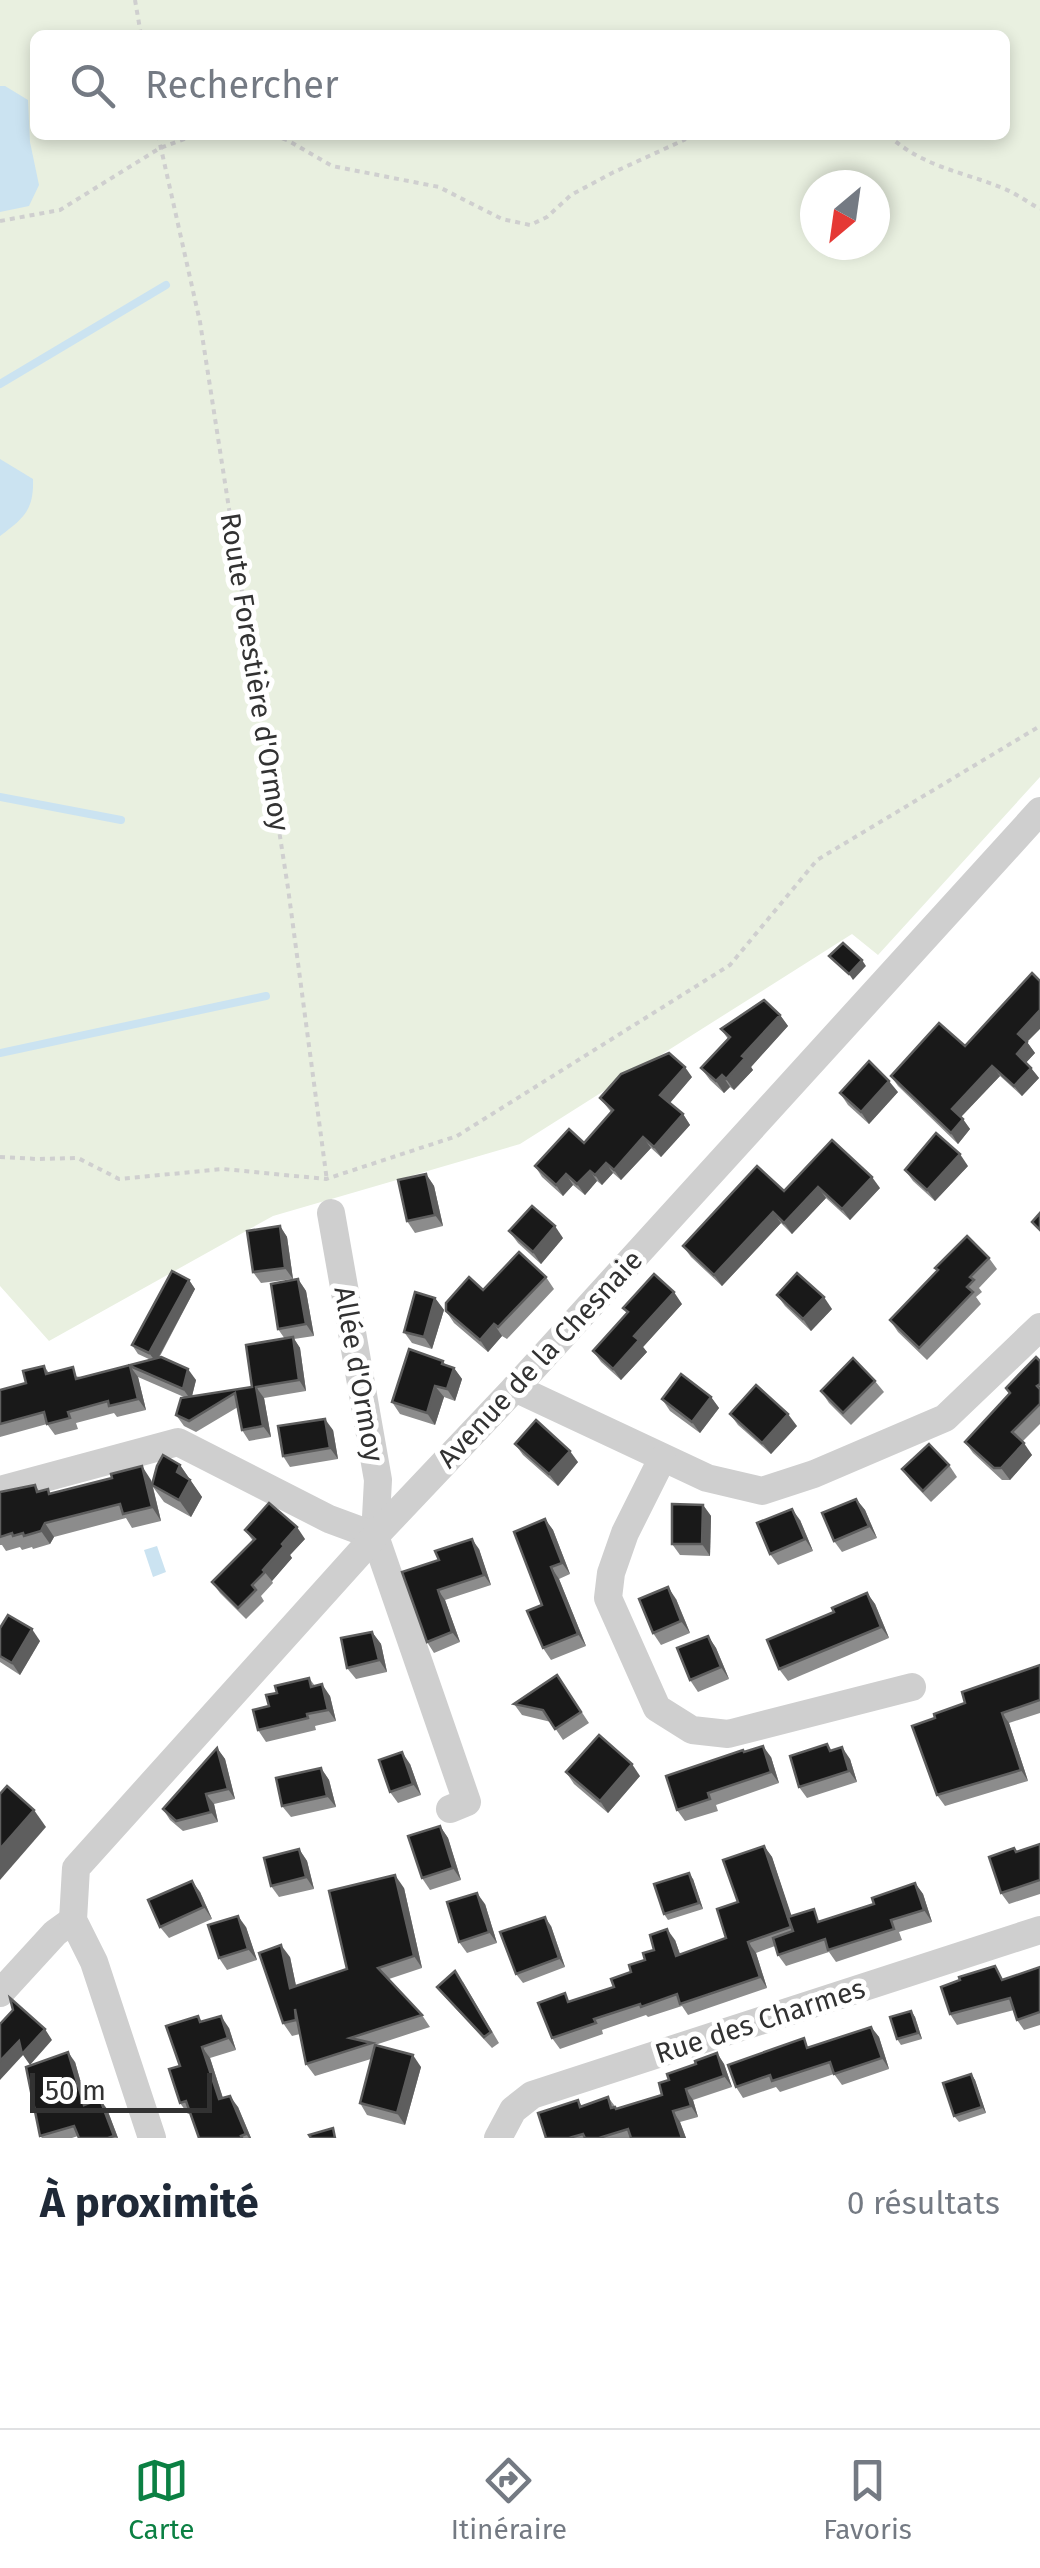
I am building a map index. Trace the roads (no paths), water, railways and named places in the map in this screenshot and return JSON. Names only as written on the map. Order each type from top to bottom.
[{"type":"street","name":"Avenue de la Chesnaie","points":[[74,1920],[76,1868],[1040,811]]},
{"type":"street","name":"Allée d'Ormoy","points":[[331,1214],[378,1480],[375,1536]]},
{"type":"street","points":[[515,1388],[707,1478],[762,1490],[814,1474],[945,1418],[1040,1327]]},
{"type":"street","points":[[0,1490],[178,1442],[329,1520],[375,1536],[467,1802],[450,1809]]},
{"type":"street","points":[[662,1459],[625,1533],[610,1573],[608,1598],[657,1708],[692,1730],[728,1734],[912,1687]]},
{"type":"street","points":[[0,1992],[55,1933],[74,1920],[94,1962],[152,2138]]},
{"type":"street","name":"Rue des Charmes","points":[[498,2138],[513,2110],[532,2095],[1040,1930]]},
{"type":"water","points":[[0,86],[28,100],[30,142],[39,185],[29,206],[0,212]]},
{"type":"water","points":[[0,459],[33,479],[26,512],[0,536]]},
{"type":"water","points":[[157,1546],[166,1572],[153,1577],[144,1550]]},
{"type":"waterway","points":[[0,384],[166,285]]},
{"type":"waterway","points":[[0,797],[121,820]]},
{"type":"waterway","points":[[0,1053],[266,996]]}]
